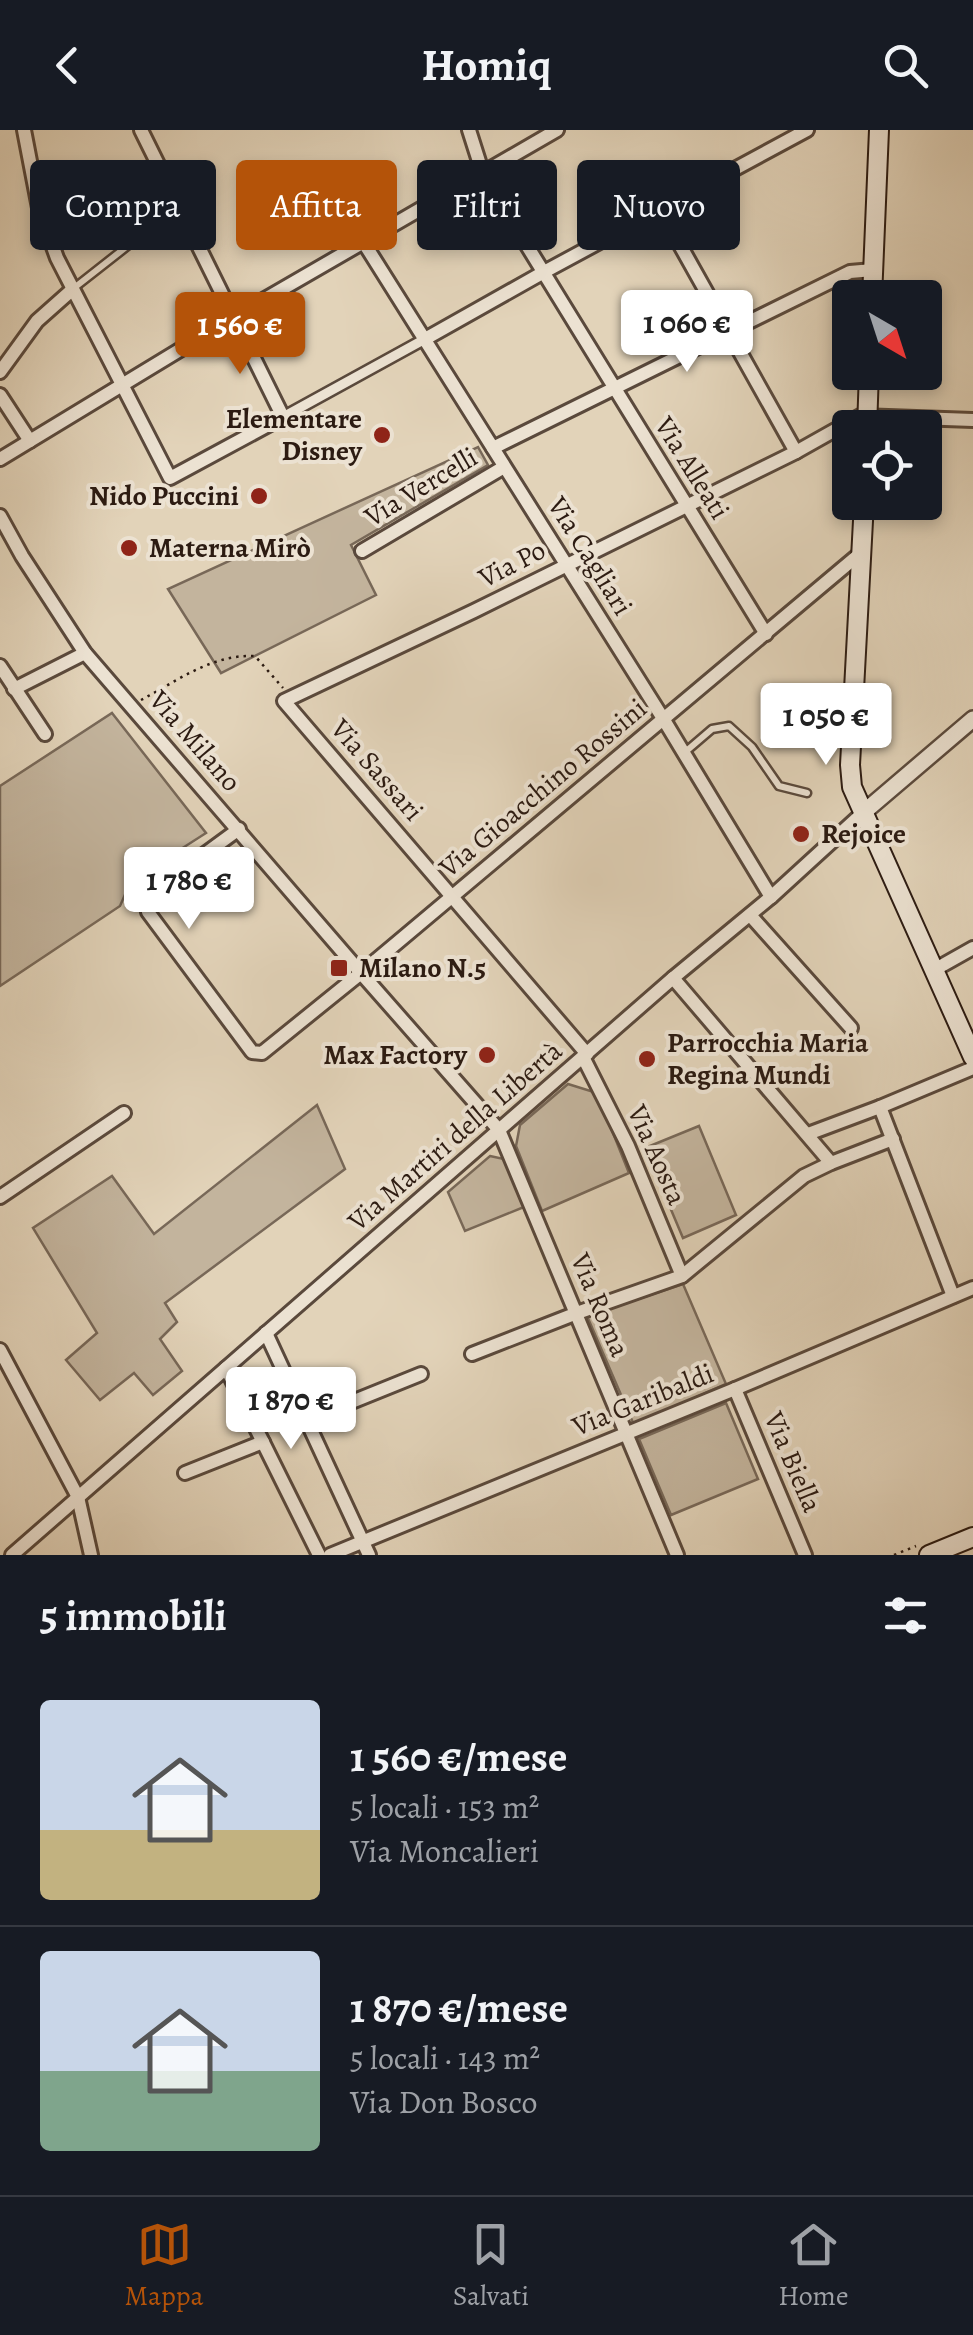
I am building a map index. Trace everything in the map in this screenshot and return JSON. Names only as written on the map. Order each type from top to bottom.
[{"type":"main road","points":[[873,280],[879,130]]},
{"type":"main road","points":[[863,520],[852,787],[973,1057]]},
{"type":"main road","points":[[929,1555],[973,1537]]},
{"type":"street","points":[[24,130],[39,208],[57,258],[170,478],[544,272],[665,215],[807,130]]},
{"type":"street","points":[[142,130],[284,417]]},
{"type":"street","name":"Via Alleati","points":[[469,130],[479,160]]},
{"type":"street","points":[[506,160],[556,130]]},
{"type":"street","points":[[0,459],[350,250]]},
{"type":"street","name":"Via Cagliari","points":[[369,250],[771,897]]},
{"type":"street","name":"Via Alleati","points":[[530,250],[766,634]]},
{"type":"street","points":[[682,250],[796,452]]},
{"type":"street","points":[[493,448],[850,272],[874,270]]},
{"type":"street","points":[[0,372],[37,321],[73,288]]},
{"type":"street","points":[[0,395],[30,441]]},
{"type":"street","points":[[942,421],[973,420]]},
{"type":"street","name":"Via Po","points":[[288,699],[474,611],[832,432]]},
{"type":"street","name":"Via Vercelli","points":[[362,550],[504,467]]},
{"type":"street","name":"Via Milano","points":[[0,516],[85,653],[499,1130]]},
{"type":"street","name":"Via Milano","points":[[0,531],[22,556]]},
{"type":"street","name":"Via Gioacchino Rossini","points":[[238,829],[146,901],[148,912],[252,1052],[262,1053],[862,552]]},
{"type":"street","points":[[14,689],[85,653]]},
{"type":"street","points":[[0,666],[45,734]]},
{"type":"street","name":"Via Sassari","points":[[288,699],[585,1056]]},
{"type":"street","points":[[864,812],[966,736],[973,719]]},
{"type":"street","name":"Via Martiri della Libertà","points":[[12,1555],[864,812]]},
{"type":"street","points":[[750,915],[851,1028]]},
{"type":"street","points":[[934,970],[973,948]]},
{"type":"street","points":[[673,978],[831,1163]]},
{"type":"street","name":"Via Aosta","points":[[585,1056],[628,1146],[682,1276]]},
{"type":"street","points":[[808,1134],[973,1068]]},
{"type":"street","points":[[880,1108],[953,1296]]},
{"type":"street","points":[[0,1197],[124,1114]]},
{"type":"street","name":"Via Roma","points":[[499,1130],[676,1555]]},
{"type":"street","points":[[472,1354],[682,1276],[804,1176],[892,1139]]},
{"type":"street","name":"Via Garibaldi","points":[[330,1555],[366,1548],[973,1288]]},
{"type":"street","points":[[266,1334],[366,1548]]},
{"type":"street","points":[[0,1350],[78,1497],[91,1555]]},
{"type":"street","points":[[226,1368],[318,1555]]},
{"type":"street","points":[[307,1420],[420,1374]]},
{"type":"street","name":"Via Biella","points":[[736,1389],[805,1555]]},
{"type":"street","points":[[185,1473],[263,1442]]},
{"type":"lane","points":[[73,288],[122,250]]},
{"type":"lane","points":[[684,753],[712,729],[729,726],[752,748],[779,786],[807,793]]},
{"type":"path","points":[[130,706],[214,661],[246,655],[255,656],[288,699]]},
{"type":"shaded area","points":[[478,447],[488,465],[351,545],[376,595],[221,673],[168,589]]},
{"type":"shaded area","points":[[112,713],[206,833],[131,881],[120,906],[0,986],[0,786]]},
{"type":"shaded area","points":[[568,1084],[597,1093],[629,1173],[542,1211],[516,1146],[520,1125]]},
{"type":"shaded area","points":[[317,1105],[345,1169],[165,1303],[177,1322],[160,1339],[182,1371],[153,1395],[134,1373],[100,1400],[66,1360],[97,1333],[33,1228],[112,1176],[154,1234]]},
{"type":"shaded area","points":[[699,1126],[736,1215],[683,1238],[645,1148]]},
{"type":"shaded area","points":[[490,1156],[504,1159],[524,1207],[465,1231],[448,1192]]},
{"type":"shaded area","points":[[683,1284],[726,1384],[634,1425],[587,1316]]},
{"type":"shaded area","points":[[726,1403],[758,1479],[671,1515],[639,1439]]},
{"type":"place","name":"Elementare Disney","points":[[382,435]]},
{"type":"place","name":"Nido Puccini","points":[[259,496]]},
{"type":"place","name":"Materna Mirò","points":[[129,548]]},
{"type":"place","name":"Rejoice","points":[[801,834]]},
{"type":"place","name":"Milano N.5","points":[[339,968]]},
{"type":"place","name":"Max Factory","points":[[487,1055]]},
{"type":"place","name":"Parrocchia Maria Regina Mundi","points":[[647,1059]]}]
